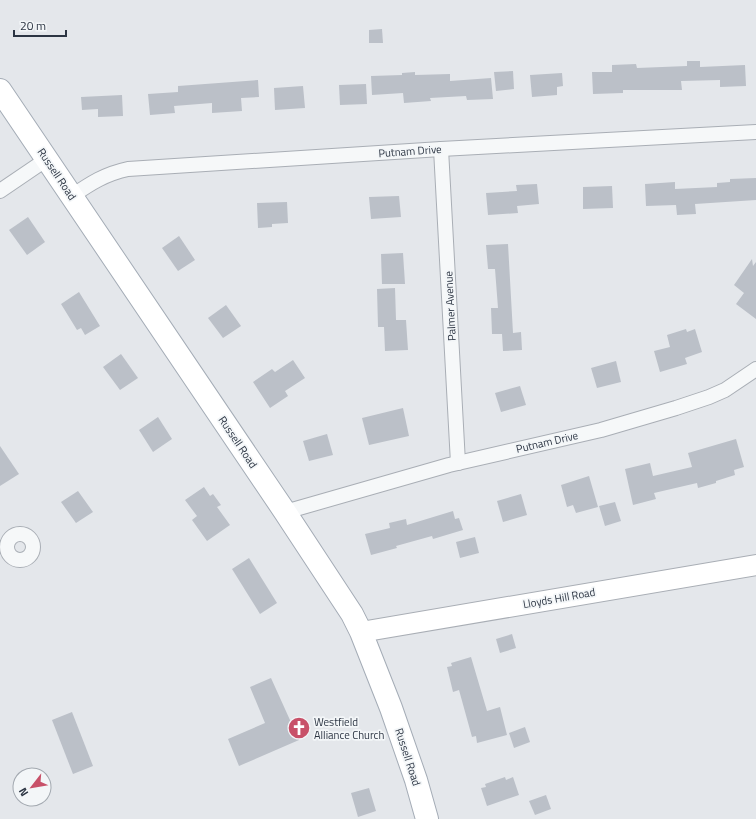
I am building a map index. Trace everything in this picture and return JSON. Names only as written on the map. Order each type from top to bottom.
[{"type":"main road","name":"Russell Road","points":[[0,90],[340,594],[361,632],[391,708],[416,780],[427,819]]},
{"type":"main road","name":"Lloyds Hill Road","points":[[361,632],[756,565]]},
{"type":"street","name":"Putnam Drive","points":[[72,196],[96,179],[128,169],[756,132]]},
{"type":"street","name":"Palmer Avenue","points":[[441,150],[458,463]]},
{"type":"street","points":[[0,191],[47,159]]},
{"type":"street","name":"Putnam Drive","points":[[285,512],[458,463],[601,430],[693,403],[725,390],[756,369]]},
{"type":"building","points":[[382,29],[383,43],[369,43],[369,30]]},
{"type":"building","points":[[687,61],[700,61],[700,67],[745,65],[746,86],[720,87],[720,80],[681,81],[682,90],[623,90],[623,93],[593,94],[592,72],[612,72],[612,65],[636,64],[637,68],[687,66]]},
{"type":"building","points":[[513,71],[514,89],[496,91],[494,72]]},
{"type":"building","points":[[415,72],[415,75],[450,74],[450,81],[491,78],[493,99],[467,100],[466,96],[430,98],[431,101],[404,103],[403,93],[372,95],[371,76],[402,75],[402,73]]},
{"type":"building","points":[[562,73],[563,86],[557,87],[557,95],[532,97],[530,75]]},
{"type":"building","points":[[258,80],[259,97],[241,98],[242,111],[212,113],[212,103],[174,106],[175,113],[150,115],[148,94],[178,92],[178,86]]},
{"type":"building","points":[[366,84],[367,104],[340,105],[339,85]]},
{"type":"building","points":[[303,86],[305,108],[275,110],[274,88]]},
{"type":"building","points":[[122,95],[123,116],[98,117],[98,109],[82,110],[81,97]]},
{"type":"building","points":[[756,178],[756,200],[695,204],[696,214],[677,215],[676,205],[646,206],[645,184],[675,182],[675,189],[717,187],[717,183],[730,182],[730,179]]},
{"type":"building","points":[[537,184],[539,204],[517,206],[518,213],[488,215],[486,193],[517,191],[516,185]]},
{"type":"building","points":[[612,186],[613,208],[583,209],[583,187]]},
{"type":"building","points":[[399,196],[401,217],[371,219],[369,197]]},
{"type":"building","points":[[287,202],[288,223],[272,224],[272,227],[258,228],[257,203]]},
{"type":"building","points":[[28,217],[45,242],[27,255],[9,230]]},
{"type":"building","points":[[179,236],[195,260],[178,271],[162,248]]},
{"type":"building","points":[[508,244],[513,333],[521,332],[522,350],[503,351],[502,334],[492,334],[491,308],[498,308],[495,269],[488,269],[486,245]]},
{"type":"building","points":[[403,253],[405,284],[382,284],[381,254]]},
{"type":"building","points":[[752,259],[753,266],[756,262],[756,319],[736,304],[744,293],[734,285]]},
{"type":"building","points":[[395,288],[396,320],[406,320],[408,350],[385,351],[384,327],[378,327],[377,289]]},
{"type":"building","points":[[79,292],[100,326],[85,335],[81,328],[77,330],[61,304]]},
{"type":"building","points":[[226,305],[241,326],[223,338],[208,318]]},
{"type":"building","points":[[686,329],[687,332],[695,329],[702,352],[685,358],[687,364],[660,372],[654,351],[670,347],[667,335]]},
{"type":"building","points":[[121,354],[138,378],[120,390],[103,367]]},
{"type":"building","points":[[293,360],[305,378],[285,391],[288,396],[270,408],[253,382],[272,369],[275,372]]},
{"type":"building","points":[[616,361],[621,382],[597,388],[591,368]]},
{"type":"building","points":[[520,386],[526,405],[501,412],[495,393]]},
{"type":"building","points":[[403,408],[409,436],[369,445],[362,418]]},
{"type":"building","points":[[158,417],[172,439],[153,452],[139,430]]},
{"type":"building","points":[[327,434],[333,455],[309,461],[303,441]]},
{"type":"building","points":[[736,439],[744,467],[734,470],[735,475],[716,481],[716,483],[698,488],[697,483],[654,493],[656,499],[633,505],[625,469],[650,463],[653,476],[692,467],[688,453]]},
{"type":"building","points":[[0,446],[19,474],[0,486]]},
{"type":"building","points":[[589,476],[598,507],[576,513],[573,505],[567,507],[561,485]]},
{"type":"building","points":[[204,487],[210,496],[213,494],[221,505],[217,507],[230,525],[207,541],[192,520],[197,516],[185,500]]},
{"type":"building","points":[[78,491],[93,512],[76,523],[61,502]]},
{"type":"building","points":[[521,494],[527,515],[503,522],[497,501]]},
{"type":"building","points":[[615,502],[621,521],[605,526],[599,506]]},
{"type":"building","points":[[453,511],[455,519],[459,518],[463,530],[433,539],[432,536],[371,555],[365,534],[390,528],[389,523],[406,519],[407,525]]},
{"type":"building","points":[[475,537],[479,553],[460,558],[456,542]]},
{"type":"building","points":[[249,558],[277,603],[260,614],[232,569]]},
{"type":"building","points":[[512,634],[516,648],[500,653],[496,639]]},
{"type":"building","points":[[471,657],[487,711],[500,707],[507,735],[477,743],[476,736],[472,737],[459,690],[453,692],[447,667],[452,666],[451,663]]},
{"type":"building","points":[[271,678],[299,740],[239,766],[228,739],[265,723],[250,687]]},
{"type":"building","points":[[72,712],[93,766],[73,774],[52,720]]},
{"type":"building","points":[[525,727],[530,742],[514,748],[509,733]]},
{"type":"building","points":[[505,777],[506,780],[513,777],[519,795],[487,806],[481,788],[486,787],[485,784]]},
{"type":"building","points":[[369,788],[376,811],[358,817],[351,793]]},
{"type":"building","points":[[546,795],[551,809],[535,815],[529,801]]},
{"type":"place","name":"Westfield Alliance Church","points":[[299,728]]}]
